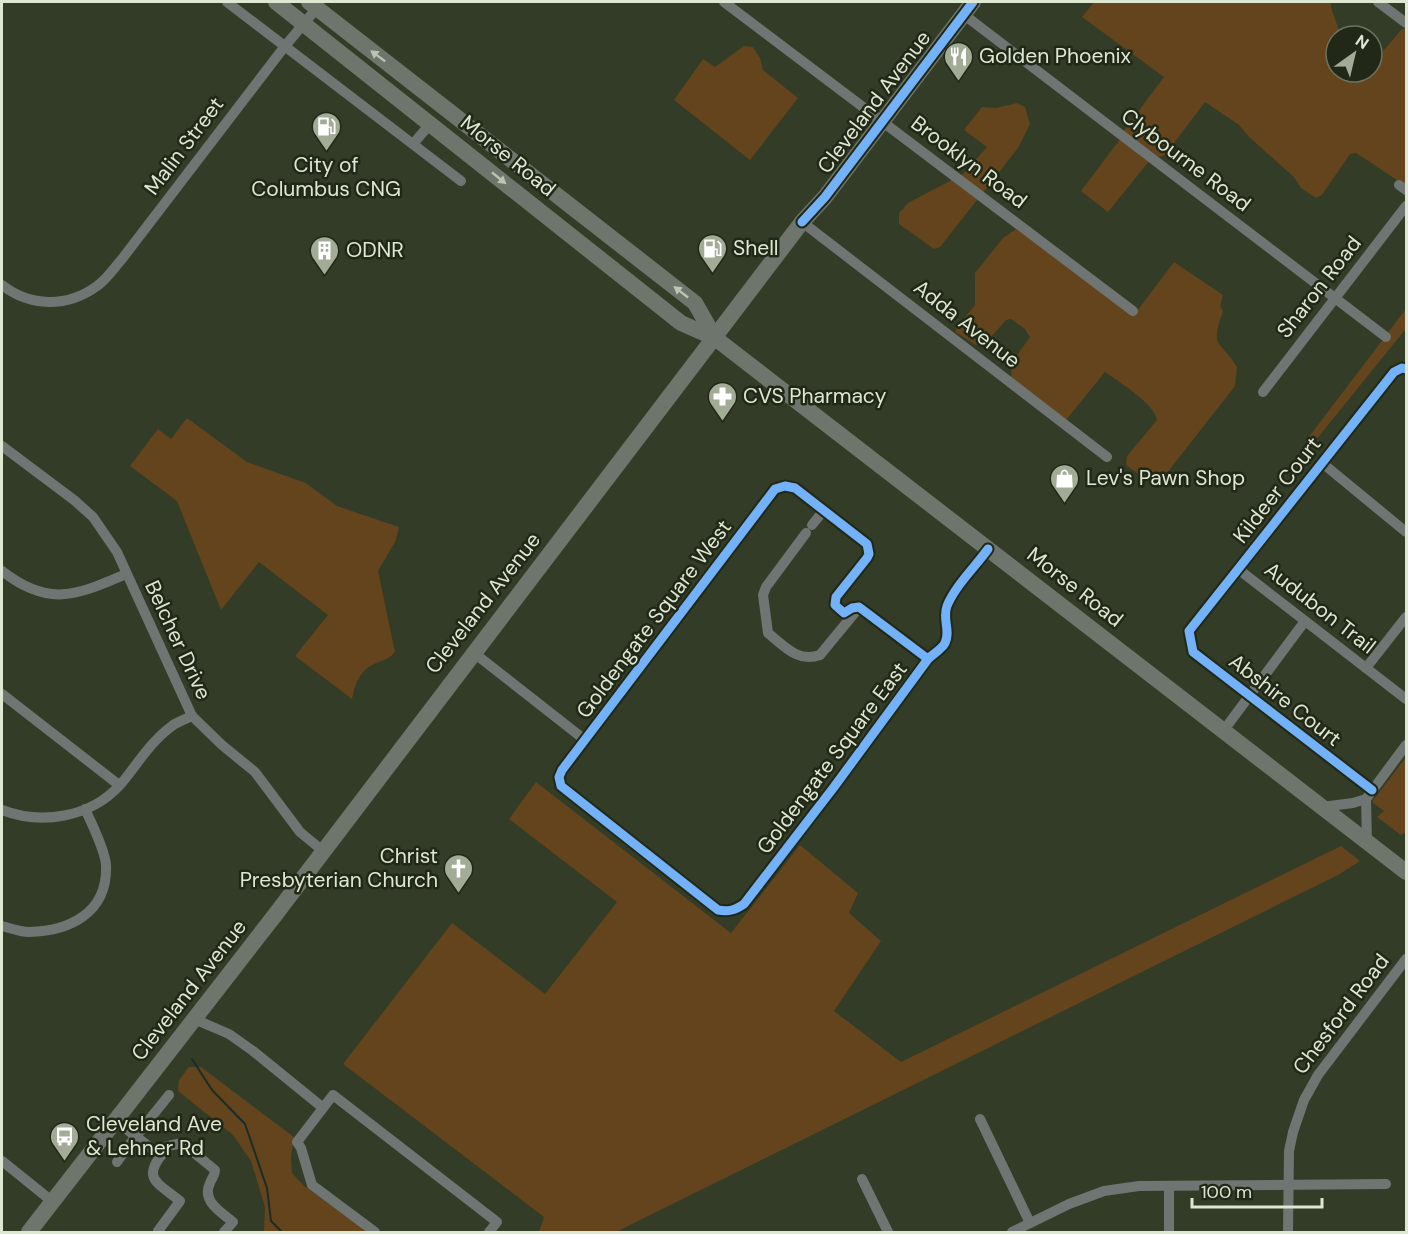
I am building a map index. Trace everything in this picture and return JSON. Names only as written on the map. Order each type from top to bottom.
[{"type":"main road","name":"Morse Road","points":[[276,2],[681,322],[716,338],[1407,872]]},
{"type":"main road","name":"Morse Road","points":[[313,5],[695,303],[716,338]]},
{"type":"main road","name":"Cleveland Avenue","points":[[29,1233],[968,8]]},
{"type":"main road","points":[[365,71],[397,85],[433,107],[445,107]]},
{"type":"main road","points":[[431,123],[456,132],[527,172]]},
{"type":"street","points":[[227,2],[461,181]]},
{"type":"street","name":"Brooklyn Road","points":[[724,2],[1133,311]]},
{"type":"street","points":[[1378,2],[1407,23]]},
{"type":"street","name":"Malin Street","points":[[2,285],[16,294],[44,303],[74,298],[98,286],[107,278],[285,46],[305,24],[313,5]]},
{"type":"street","name":"Clybourne Road","points":[[968,8],[1386,337]]},
{"type":"street","points":[[413,144],[431,123]]},
{"type":"street","name":"Sharon Road","points":[[1263,392],[1407,206]]},
{"type":"street","name":"Adda Avenue","points":[[802,222],[1107,457]]},
{"type":"street","name":"Kildeer Court","points":[[1189,631],[1394,372],[1402,368],[1407,369]]},
{"type":"street","name":"Belcher Drive","points":[[2,446],[93,516],[117,552],[192,716],[255,772],[300,832],[323,851]]},
{"type":"street","points":[[1321,462],[1407,532]]},
{"type":"street","name":"Goldengate Square West","points":[[562,770],[775,489],[785,486],[795,488],[824,510]]},
{"type":"street","points":[[859,607],[820,656],[812,658],[797,656],[768,633],[763,595],[766,587],[824,510],[867,544],[869,549],[867,558],[834,601],[835,606],[843,613],[859,607],[928,659]]},
{"type":"street","name":"Goldengate Square East","points":[[562,770],[559,777],[561,786],[566,792],[718,910],[736,909],[744,904],[834,787],[928,659],[945,644],[948,631],[945,621],[946,608],[953,595],[988,549]]},
{"type":"street","name":"Audubon Trail","points":[[1238,569],[1407,699]]},
{"type":"street","points":[[2,571],[27,587],[47,594],[68,595],[84,592],[126,574]]},
{"type":"street","points":[[1366,668],[1407,617]]},
{"type":"street","points":[[1224,730],[1305,621]]},
{"type":"street","name":"Abshire Court","points":[[1189,631],[1193,652],[1369,794]]},
{"type":"street","points":[[474,653],[585,740]]},
{"type":"street","points":[[2,694],[119,785]]},
{"type":"street","points":[[2,810],[20,816],[38,818],[57,817],[85,809],[105,798],[119,785],[149,747],[172,726],[192,716]]},
{"type":"street","points":[[1321,807],[1353,803],[1369,794],[1407,744]]},
{"type":"street","points":[[1367,843],[1369,794]]},
{"type":"street","points":[[2,926],[28,932],[67,926],[84,917],[97,903],[105,884],[106,863],[85,809]]},
{"type":"street","name":"Chesford Road","points":[[1287,1233],[1293,1132],[1309,1088],[1407,959]]},
{"type":"street","points":[[194,1019],[229,1034],[322,1107]]},
{"type":"street","points":[[117,1162],[169,1095]]},
{"type":"street","points":[[375,1233],[312,1185],[301,1148],[297,1142],[333,1095],[497,1222],[489,1233]]},
{"type":"street","points":[[980,1119],[1030,1223]]},
{"type":"street","points":[[116,1121],[161,1156]]},
{"type":"street","points":[[160,1233],[158,1231],[180,1201],[154,1180],[152,1174],[168,1146],[182,1143],[215,1170],[209,1184],[209,1200],[214,1207],[233,1221],[224,1233]]},
{"type":"street","points":[[2,1161],[53,1202]]},
{"type":"street","points":[[862,1179],[888,1233]]},
{"type":"street","points":[[1012,1233],[1069,1204],[1104,1191],[1139,1186],[1386,1184]]},
{"type":"street","points":[[1169,1187],[1169,1233]]},
{"type":"shaded area","points":[[1094,2],[1331,2],[1337,24],[1324,24],[1324,84],[1384,84],[1384,50],[1402,29],[1406,29],[1406,186],[1356,153],[1350,154],[1322,195],[1316,198],[1301,188],[1294,177],[1250,138],[1239,125],[1205,102],[1165,155],[1159,157],[1123,132],[1164,77],[1082,17]]},
{"type":"shaded area","points":[[744,46],[753,47],[760,58],[763,70],[798,98],[750,160],[674,100],[703,59],[715,67]]},
{"type":"shaded area","points":[[1017,103],[1025,107],[1030,124],[1018,148],[940,247],[934,249],[899,224],[899,213],[908,203],[963,174],[987,147],[964,130],[982,107],[996,108]]},
{"type":"shaded area","points":[[1121,138],[1150,160],[1108,212],[1081,191]]},
{"type":"shaded area","points":[[1015,230],[1021,230],[1134,315],[1174,262],[1223,295],[1220,306],[1223,311],[1217,338],[1221,347],[1237,367],[1235,386],[1156,487],[1126,465],[1127,456],[1157,420],[1150,407],[1135,393],[1105,372],[1066,420],[1012,380],[1014,363],[1030,337],[1025,329],[1011,319],[1006,320],[984,345],[976,345],[955,332],[975,305],[975,273],[1003,238]]},
{"type":"shaded area","points":[[1406,309],[1406,331],[1311,446],[1305,442]]},
{"type":"shaded area","points":[[187,418],[247,462],[306,483],[337,506],[399,527],[396,540],[378,571],[395,652],[361,674],[352,699],[295,656],[328,615],[259,562],[221,610],[177,501],[130,466],[158,429],[171,439]]},
{"type":"shaded area","points":[[1406,757],[1406,832],[1401,835],[1377,817],[1384,811],[1372,802]]},
{"type":"shaded area","points":[[536,782],[731,933],[800,845],[858,893],[849,913],[881,941],[834,1011],[901,1062],[1341,846],[1360,861],[1338,875],[616,1232],[539,1232],[544,1217],[343,1064],[452,923],[545,994],[617,902],[509,819]]},
{"type":"shaded area","points":[[189,1067],[201,1067],[294,1137],[291,1157],[292,1173],[303,1185],[368,1232],[264,1232],[265,1207],[251,1161],[233,1135],[178,1091],[179,1080]]},
{"type":"waterway","points":[[192,1059],[212,1090],[245,1124],[267,1188],[271,1221],[282,1232]]},
{"type":"cycle path","points":[[802,222],[825,197],[973,2]]},
{"type":"cycle path","points":[[1372,790],[1193,652],[1189,631],[1394,372],[1402,368],[1406,369]]},
{"type":"cycle path","points":[[928,659],[859,607],[844,613],[835,605],[836,597],[867,558],[869,554],[867,544],[795,488],[785,486],[775,489],[562,770],[559,777],[561,786],[718,910],[729,911],[741,906],[834,787],[928,659],[944,645],[947,638],[945,616],[947,606],[960,584],[988,549]]},
{"type":"place","name":"Golden Phoenix","points":[[958,82]]},
{"type":"place","name":"City of Columbus CNG","points":[[326,152]]},
{"type":"place","name":"Shell","points":[[712,274]]},
{"type":"place","name":"ODNR","points":[[325,276]]},
{"type":"place","name":"CVS Pharmacy","points":[[722,422]]},
{"type":"place","name":"Lev's Pawn Shop","points":[[1065,504]]},
{"type":"place","name":"Christ Presbyterian Church","points":[[459,894]]},
{"type":"place","name":"Cleveland Ave & Lehner Rd","points":[[65,1162]]}]
